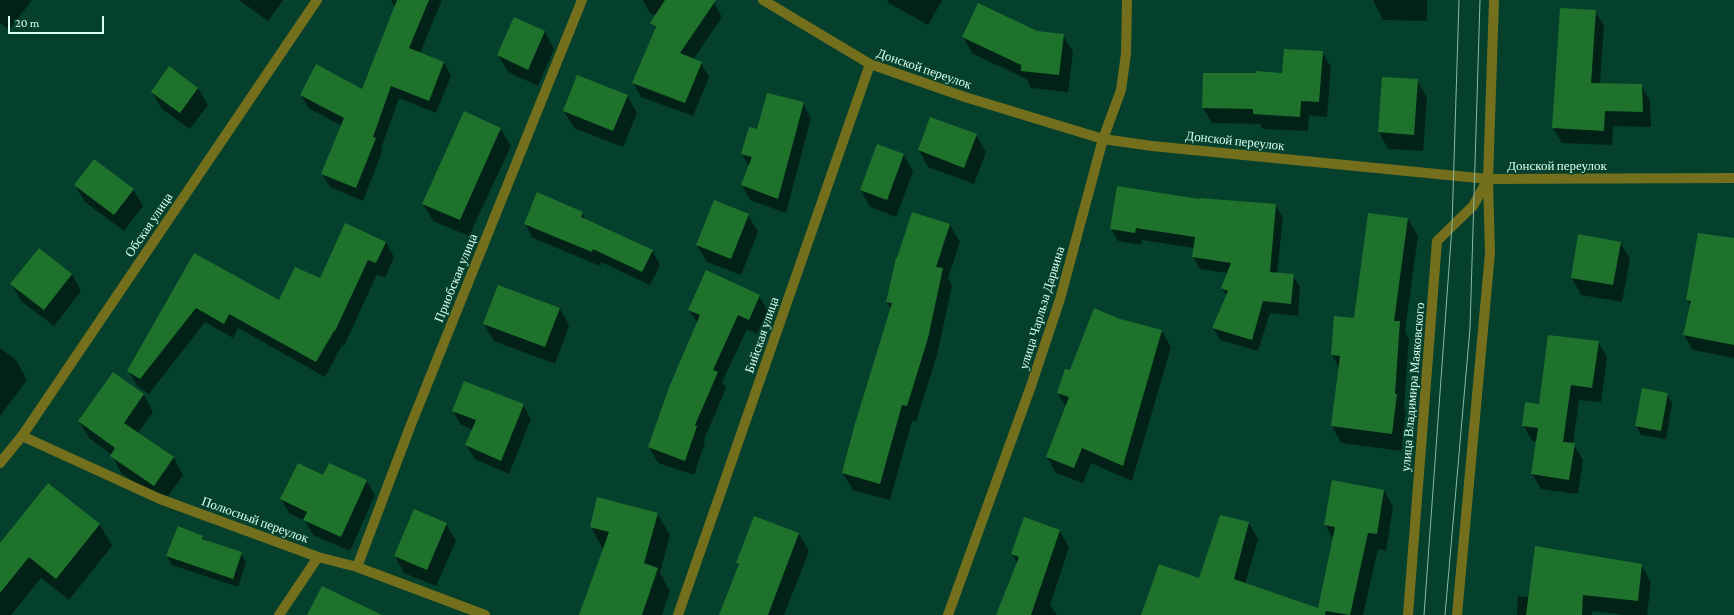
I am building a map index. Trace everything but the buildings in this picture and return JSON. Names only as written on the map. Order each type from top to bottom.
[{"type":"lane","name":"Обская улица","points":[[0,463],[22,436],[317,0]]},
{"type":"lane","name":"Приобская улица","points":[[356,567],[413,420],[582,0]]},
{"type":"lane","name":"Донской переулок","points":[[763,0],[870,64],[965,97],[1103,139],[1152,146],[1488,179],[1734,178]]},
{"type":"lane","name":"улица Чарльза Дарвина","points":[[948,615],[1031,386],[1060,299],[1103,139],[1121,90],[1126,54],[1127,0]]},
{"type":"lane","name":"улица Владимира Маяковского","points":[[1457,615],[1490,253],[1488,179],[1494,0]]},
{"type":"lane","name":"Бийская улица","points":[[678,615],[870,64]]},
{"type":"lane","name":"улица Владимира Маяковского","points":[[1408,615],[1437,241],[1473,206],[1488,179]]},
{"type":"lane","name":"Полюсный переулок","points":[[22,436],[160,499],[318,557],[356,567],[485,615]]},
{"type":"lane","points":[[279,615],[318,557]]},
{"type":"tram line","points":[[1424,615],[1452,226],[1459,0]]},
{"type":"tram line","points":[[1445,615],[1470,328],[1480,0]]}]
